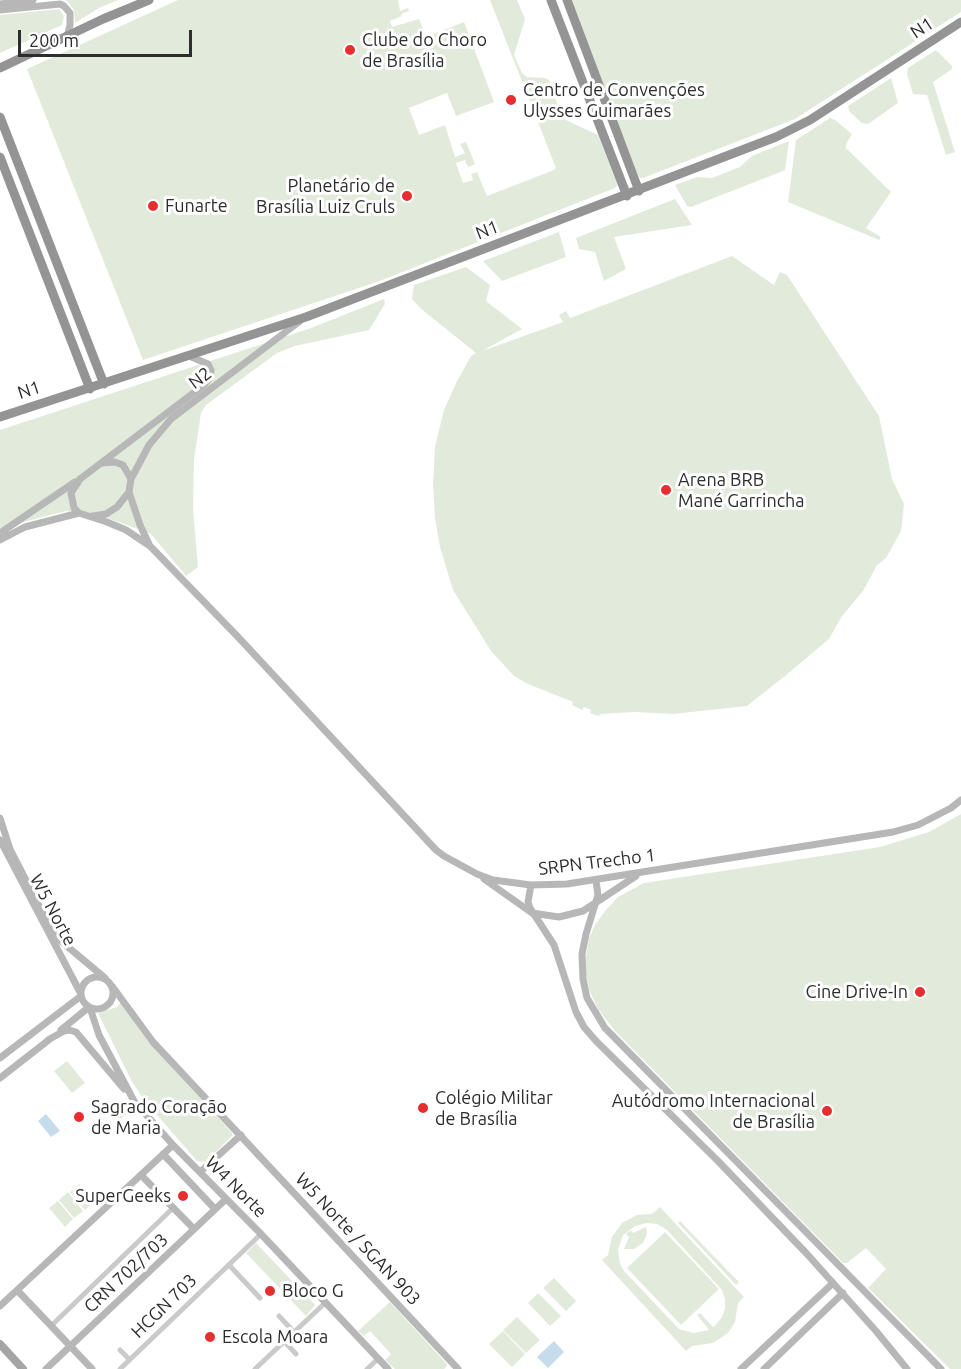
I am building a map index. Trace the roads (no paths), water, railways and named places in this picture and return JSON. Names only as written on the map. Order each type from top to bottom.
[{"type":"highway","points":[[0,68],[149,0]]},
{"type":"highway","points":[[551,0],[627,196]]},
{"type":"highway","points":[[567,0],[639,191]]},
{"type":"highway","name":"N1","points":[[3,415],[189,357],[306,317],[627,196],[793,130],[961,22]]},
{"type":"highway","points":[[0,117],[104,384]]},
{"type":"highway","points":[[612,157],[625,152]]},
{"type":"highway","points":[[0,157],[90,389]]},
{"type":"main road","points":[[0,4],[33,0]]},
{"type":"main road","points":[[0,10],[60,4],[70,13],[67,37]]},
{"type":"main road","name":"N2","points":[[131,479],[149,445],[171,419],[306,317]]},
{"type":"main road","name":"N2","points":[[102,463],[210,378],[211,370],[208,364],[189,357]]},
{"type":"main road","points":[[0,533],[102,463],[114,462],[123,465],[131,479],[129,492],[117,507],[105,514],[90,517],[79,513],[74,508],[71,493],[80,479]]},
{"type":"main road","name":"SRPN Trecho 1","points":[[129,492],[150,546]]},
{"type":"main road","points":[[0,540],[25,527],[79,513]]},
{"type":"main road","name":"SRPN Trecho 1","points":[[90,517],[126,530],[150,546],[436,850],[477,874],[494,880],[531,885],[596,880],[893,832],[918,825],[951,808],[961,800]]},
{"type":"main road","points":[[0,818],[10,849],[51,929],[62,942],[105,978],[112,986],[113,998],[110,1004],[104,1008],[90,1007],[81,995],[83,986],[90,978],[105,978]]},
{"type":"main road","name":"W5 Norte","points":[[0,840],[81,995]]},
{"type":"main road","points":[[477,874],[532,913],[547,917],[568,916],[596,903],[638,874]]},
{"type":"main road","points":[[596,880],[598,896],[582,954],[583,979],[587,998],[595,1014],[605,1028],[753,1180],[941,1369]]},
{"type":"main road","points":[[531,885],[528,902],[532,913],[554,945],[572,1001],[584,1027],[732,1174],[738,1170],[739,1164]]},
{"type":"main road","points":[[591,919],[608,895]]},
{"type":"main road","points":[[519,904],[541,927]]},
{"type":"main road","name":"W5 Norte / SGAN 903","points":[[112,986],[153,1042],[453,1367]]},
{"type":"main road","points":[[0,1058],[81,995]]},
{"type":"main road","points":[[0,1078],[90,1007]]},
{"type":"main road","name":"W4 Norte","points":[[90,1007],[99,1035],[134,1101],[388,1369]]},
{"type":"main road","points":[[48,1040],[69,1030],[78,1034],[134,1101]]},
{"type":"main road","points":[[22,1041],[32,1053]]},
{"type":"main road","points":[[200,1172],[241,1135]]},
{"type":"main road","points":[[0,1306],[173,1144]]},
{"type":"main road","points":[[163,1154],[215,1209]]},
{"type":"main road","points":[[718,1161],[843,1293],[907,1369]]},
{"type":"main road","points":[[141,1174],[194,1229]]},
{"type":"main road","points":[[741,1186],[743,1180],[748,1178],[753,1180]]},
{"type":"main road","name":"CRN 702/703","points":[[46,1369],[226,1199]]},
{"type":"main road","points":[[741,1369],[833,1283]]},
{"type":"main road","points":[[17,1290],[92,1369]]},
{"type":"main road","points":[[764,1369],[843,1293]]},
{"type":"main road","points":[[0,1344],[23,1369]]},
{"type":"street","points":[[51,1326],[173,1208]]},
{"type":"street","name":"HCGN 703","points":[[120,1369],[261,1234]]},
{"type":"street","points":[[229,1265],[260,1298]]},
{"type":"street","points":[[255,1369],[326,1302]]},
{"type":"street","points":[[279,1316],[294,1332]]},
{"type":"street","points":[[284,1341],[296,1354]]},
{"type":"street","points":[[120,1350],[129,1359]]},
{"type":"street","points":[[367,1369],[378,1359]]},
{"type":"water","points":[[46,1114],[60,1131],[51,1137],[38,1121]]},
{"type":"water","points":[[554,1341],[564,1352],[548,1368],[537,1357]]},
{"type":"place","name":"Clube do Choro de Brasília","points":[[350,50]]},
{"type":"place","name":"Centro de Convenções Ulysses Guimarães","points":[[511,100]]},
{"type":"place","name":"Planetário de Brasília Luiz Cruls","points":[[407,196]]},
{"type":"place","name":"Funarte","points":[[153,206]]},
{"type":"place","name":"Arena BRB Mané Garrincha","points":[[666,490]]},
{"type":"place","name":"Cine Drive-In","points":[[920,992]]},
{"type":"place","name":"Colégio Militar de Brasília","points":[[423,1108]]},
{"type":"place","name":"Autódromo Internacional de Brasília","points":[[827,1111]]},
{"type":"place","name":"Sagrado Coração de Maria","points":[[79,1117]]},
{"type":"place","name":"SuperGeeks","points":[[183,1196]]},
{"type":"place","name":"Bloco G","points":[[270,1291]]},
{"type":"place","name":"Escola Moara","points":[[210,1337]]}]
